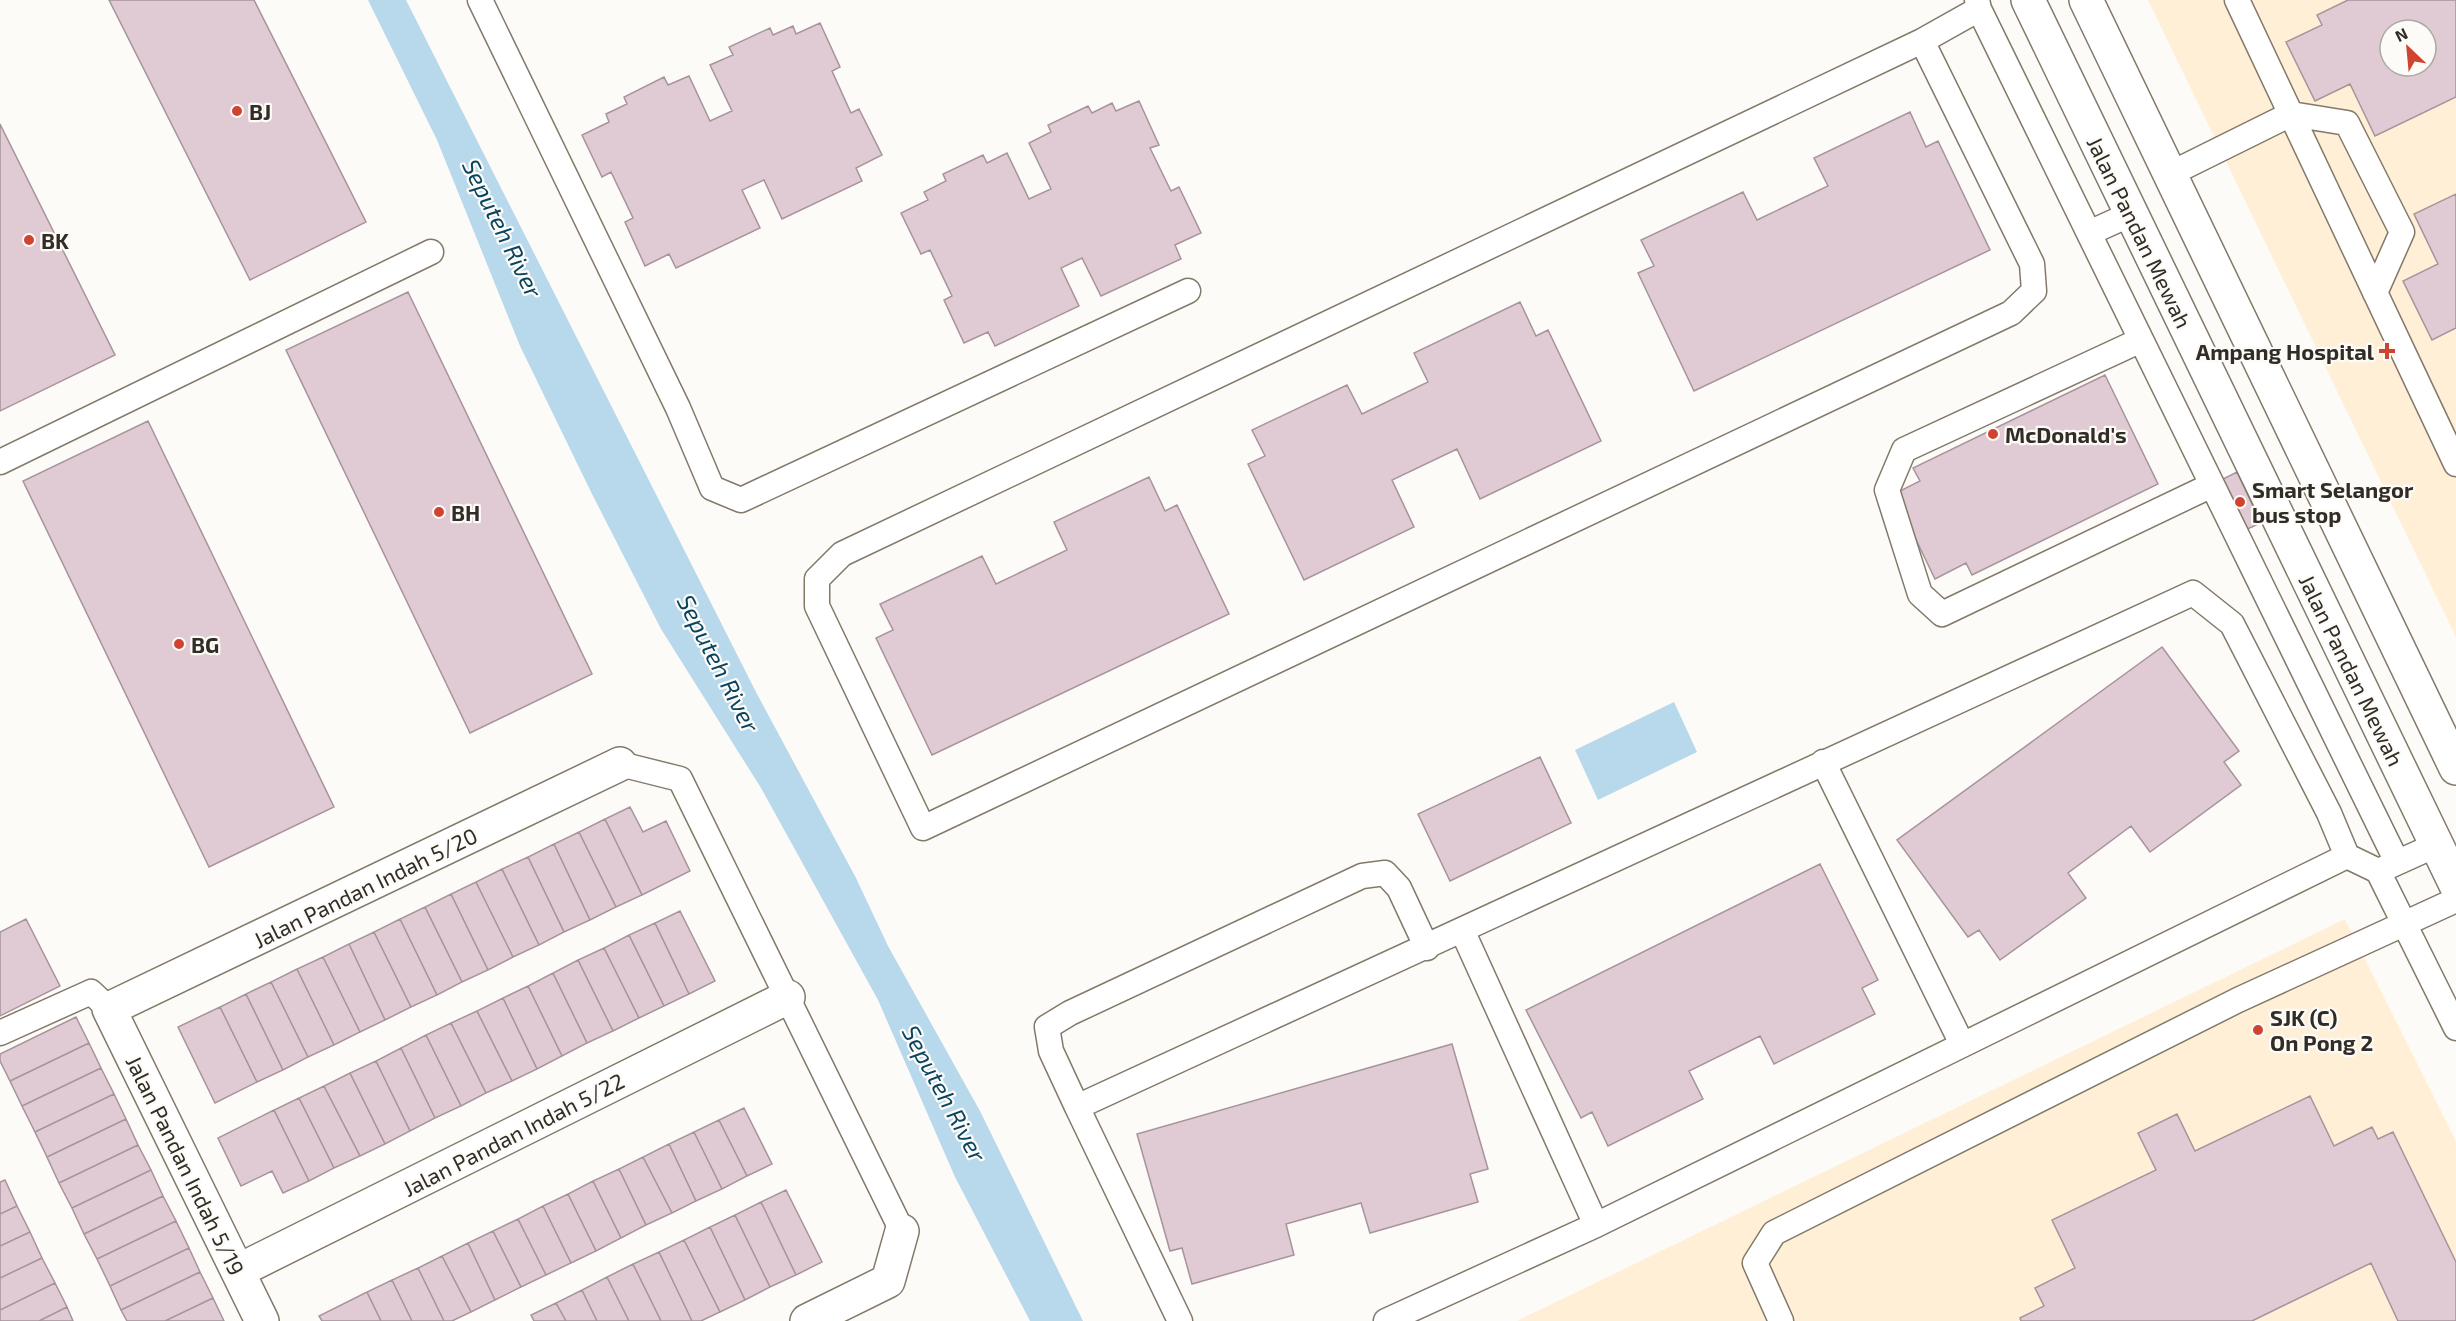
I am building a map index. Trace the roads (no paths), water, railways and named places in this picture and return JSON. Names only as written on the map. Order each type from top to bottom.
[{"type":"main road","name":"Jalan Pandan Mewah","points":[[2028,0],[2456,885]]},
{"type":"main road","points":[[2086,0],[2456,768]]},
{"type":"main road","name":"Jalan Pandan Indah 5/20","points":[[109,1009],[620,764]]},
{"type":"main road","name":"Jalan Pandan Indah 5/22","points":[[238,1271],[788,997]]},
{"type":"main road","name":"Jalan Pandan Indah 5/19","points":[[109,1009],[262,1321]]},
{"type":"main road","points":[[807,1321],[888,1281],[902,1231]]},
{"type":"lane","points":[[480,0],[678,408],[712,488],[741,500],[1188,291]]},
{"type":"lane","points":[[2237,0],[2456,464]]},
{"type":"lane","points":[[1922,41],[2032,264],[2034,291],[2011,313],[923,828],[817,606],[817,579],[842,554],[1922,41],[1978,4],[2212,485],[2388,867],[2403,923],[2456,1028]]},
{"type":"lane","points":[[2170,174],[2291,114],[2347,123],[2402,232],[2375,293]]},
{"type":"lane","points":[[2089,233],[2132,214]]},
{"type":"lane","points":[[0,462],[431,252]]},
{"type":"lane","points":[[2141,340],[1904,450],[1887,490],[1920,594],[1942,614],[2212,485]]},
{"type":"lane","points":[[1077,1107],[1427,948],[1823,762],[2193,593],[2232,624],[2329,813],[2348,856]]},
{"type":"lane","points":[[1823,762],[1962,1044]]},
{"type":"lane","points":[[620,764],[680,779],[902,1231]]},
{"type":"lane","points":[[1386,1321],[1596,1225],[2348,856],[2388,867],[2436,845]]},
{"type":"lane","points":[[1180,1321],[1051,1051],[1047,1027],[1070,1013],[1362,876],[1385,873],[1399,888],[1427,948]]},
{"type":"lane","points":[[1781,1321],[1755,1263],[1774,1233],[2238,1000],[2456,900]]},
{"type":"lane","points":[[1462,930],[1596,1225]]},
{"type":"lane","points":[[0,1033],[91,992],[109,1009]]},
{"type":"water","name":"Seputeh River","points":[[368,0],[406,0],[757,694],[856,878],[888,946],[980,1111],[1083,1321],[1030,1321],[955,1177],[878,1000],[761,788],[661,629],[592,494],[520,346],[437,140]]},
{"type":"water","points":[[1674,702],[1697,752],[1598,800],[1575,750]]},
{"type":"place","name":"BJ","points":[[237,111]]},
{"type":"place","name":"BK","points":[[29,240]]},
{"type":"place","name":"Ampang Hospital","points":[[2387,351]]},
{"type":"place","name":"McDonald's","points":[[1993,434]]},
{"type":"place","name":"Smart Selangor bus stop","points":[[2240,502]]},
{"type":"place","name":"BH","points":[[439,512]]},
{"type":"place","name":"BG","points":[[179,644]]},
{"type":"place","name":"SJK (C) On Pong 2","points":[[2258,1030]]}]
